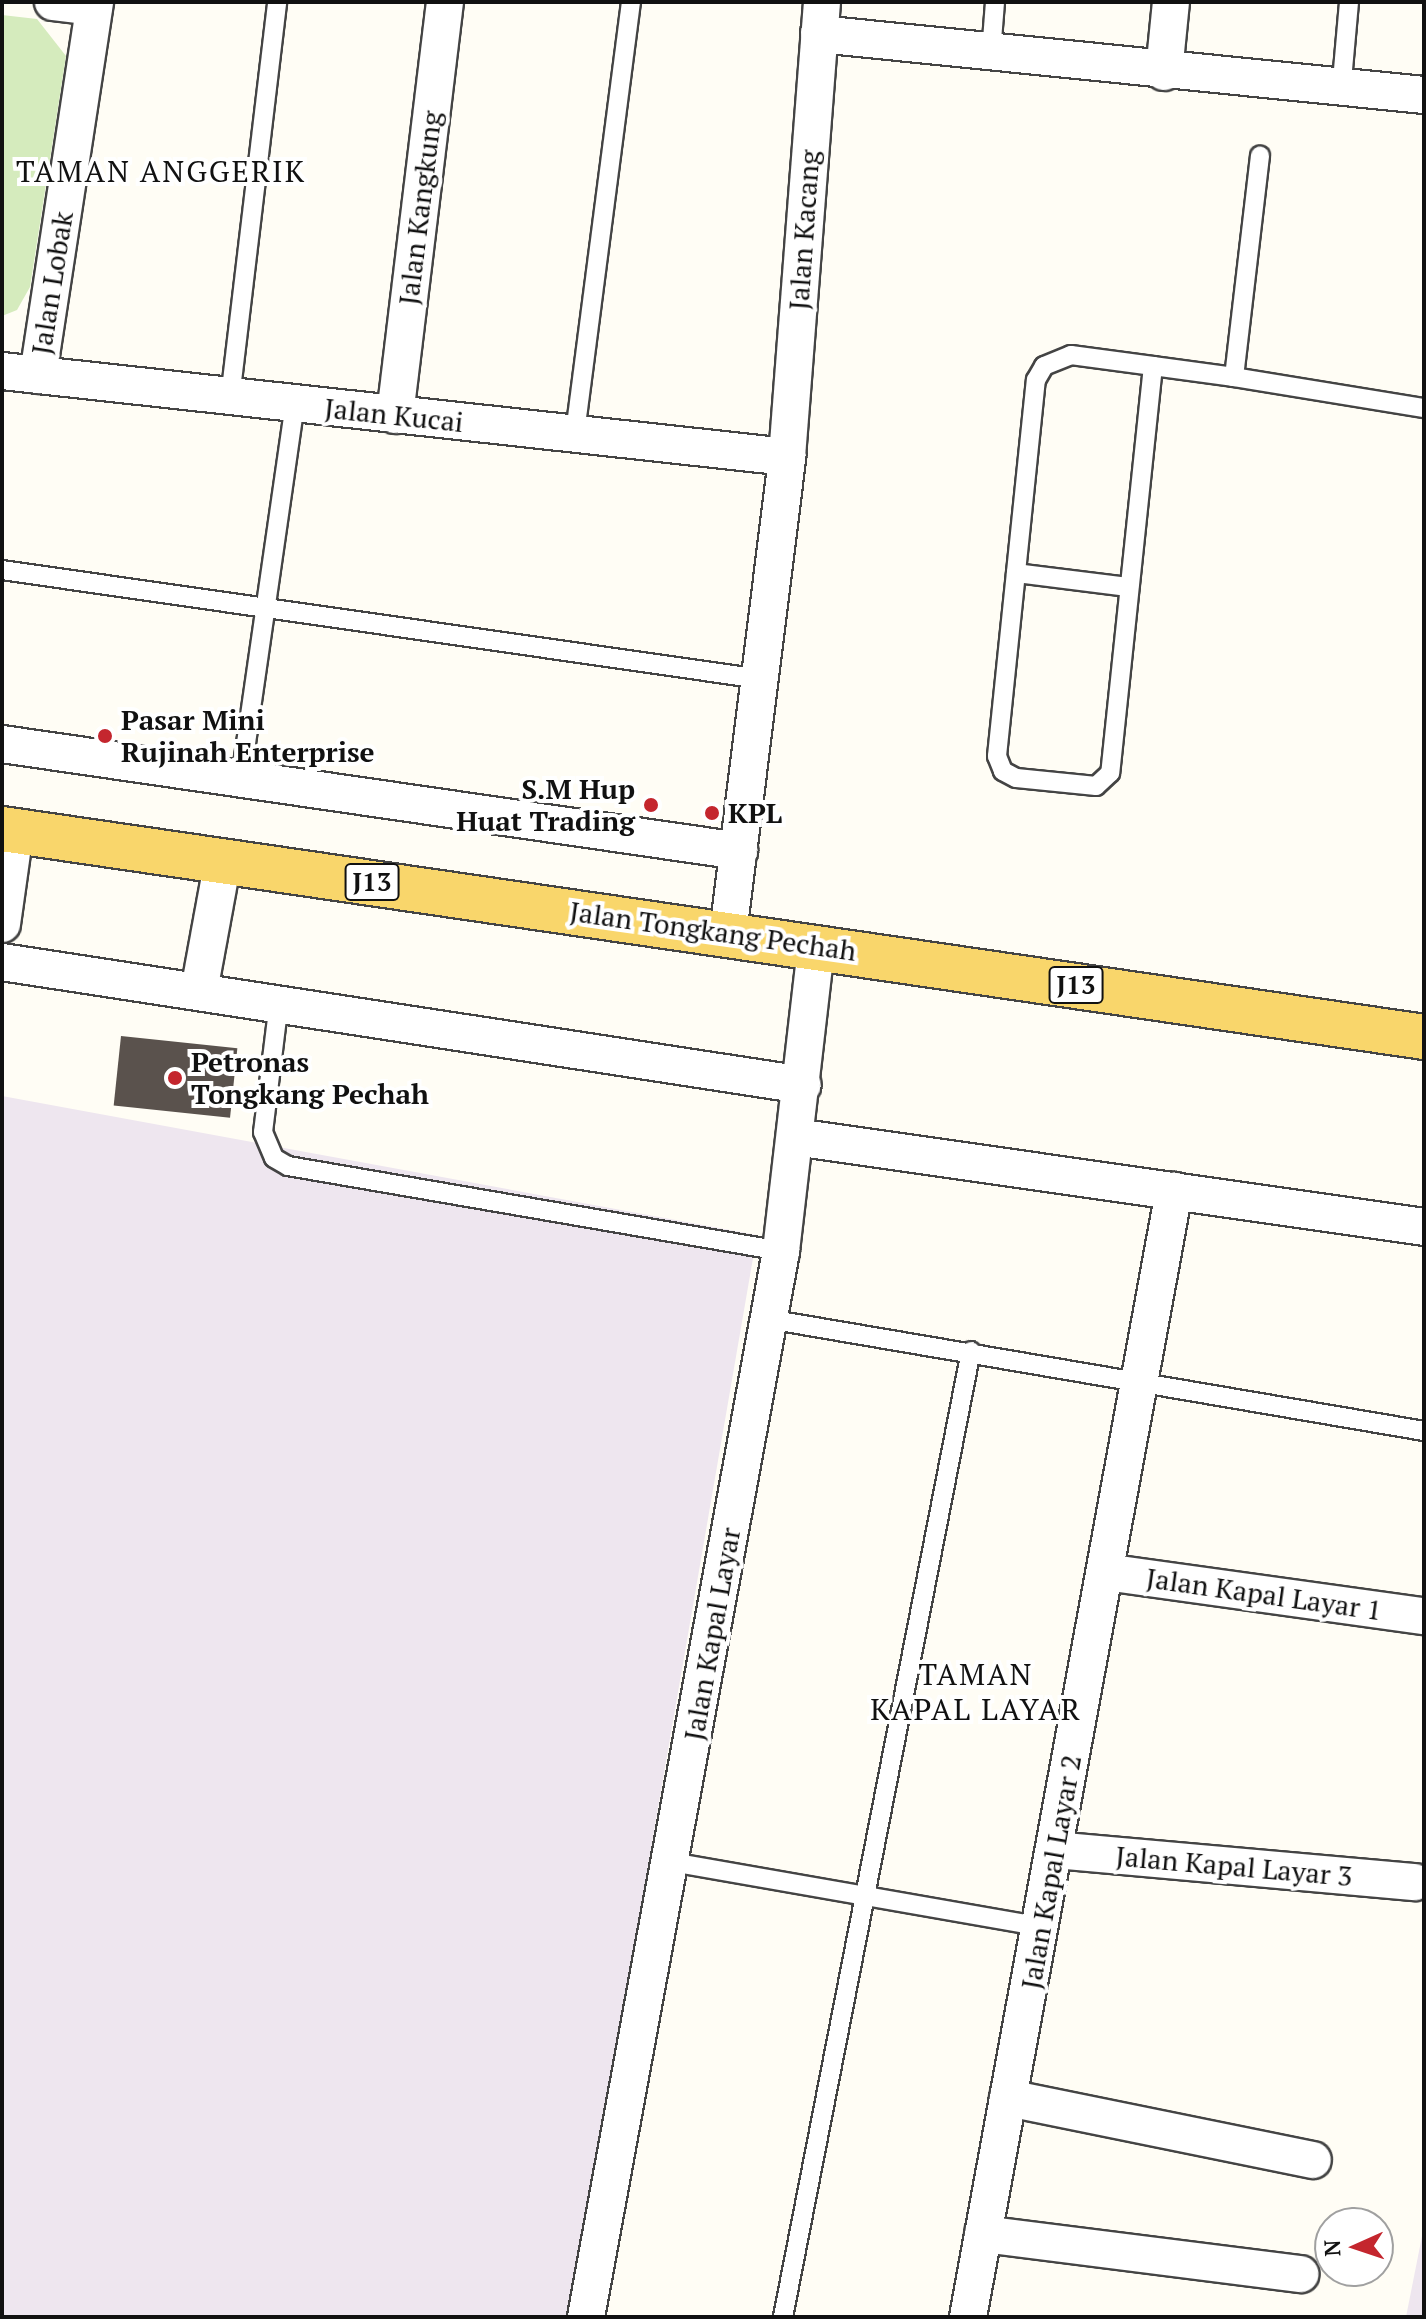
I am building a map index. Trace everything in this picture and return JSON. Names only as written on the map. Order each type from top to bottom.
[{"type":"main road","name":"Jalan Tongkang Pechah","points":[[9,830],[1424,1037]]},
{"type":"street","points":[[53,2],[94,5]]},
{"type":"street","name":"Jalan Kangkung","points":[[395,415],[445,2]]},
{"type":"street","points":[[1164,72],[1171,2]]},
{"type":"street","name":"Jalan Lobak","points":[[38,375],[94,5]]},
{"type":"street","points":[[820,18],[991,53],[1341,92],[1424,95]]},
{"type":"street","name":"Jalan Kacang","points":[[728,933],[787,457],[820,18]]},
{"type":"street","name":"Jalan Kucai","points":[[2,371],[787,457]]},
{"type":"street","points":[[2,744],[739,851]]},
{"type":"street","points":[[2,924],[9,830]]},
{"type":"street","points":[[199,991],[223,860]]},
{"type":"street","name":"Jalan Kapal Layar","points":[[586,2317],[781,1251],[803,1085],[816,947]]},
{"type":"street","points":[[2,962],[279,1002],[803,1085]]},
{"type":"street","points":[[795,1137],[1424,1227]]},
{"type":"street","name":"Jalan Kapal Layar 2","points":[[968,2317],[1043,1927],[1054,1850],[1174,1191]]},
{"type":"street","name":"Jalan Kapal Layar 1","points":[[1105,1572],[1424,1616]]},
{"type":"street","name":"Jalan Kapal Layar 3","points":[[1054,1850],[1415,1882]]},
{"type":"street","points":[[1008,2098],[1313,2160]]},
{"type":"street","points":[[983,2234],[1300,2274]]},
{"type":"lane","points":[[230,398],[277,2]]},
{"type":"lane","points":[[575,433],[631,2]]},
{"type":"lane","points":[[991,53],[995,2]]},
{"type":"lane","points":[[1341,92],[1349,2]]},
{"type":"lane","points":[[1234,377],[1260,156]]},
{"type":"lane","points":[[1153,366],[1107,783],[1016,778],[1003,771],[997,756],[1036,380],[1044,366],[1071,355],[1153,366],[1234,377],[1424,408]]},
{"type":"lane","points":[[241,778],[295,405]]},
{"type":"lane","points":[[2,570],[760,679]]},
{"type":"lane","points":[[1016,573],[1129,587]]},
{"type":"lane","points":[[279,1002],[263,1132],[274,1158],[288,1166],[781,1251]]},
{"type":"lane","points":[[768,1319],[971,1351],[1139,1384],[1424,1431]]},
{"type":"lane","points":[[783,2317],[868,1895],[971,1351]]},
{"type":"lane","points":[[671,1862],[1043,1927]]},
{"type":"shaded area","points":[[2,1096],[757,1235],[570,2317],[2,2317]]},
{"type":"shaded area","points":[[1424,2226],[1424,2317],[1406,2317]]},
{"type":"green space","points":[[2,15],[37,19],[66,56],[30,287],[17,310],[2,316]]},
{"type":"building","name":"Petronas Tongkang Pechah","points":[[121,1036],[237,1048],[230,1118],[114,1106]]},
{"type":"place","name":"Pasar Mini Rujinah Enterprise","points":[[105,736]]},
{"type":"place","name":"S.M Hup Huat Trading","points":[[651,805]]},
{"type":"place","name":"KPL","points":[[712,813]]},
{"type":"place","name":"Petronas Tongkang Pechah","points":[[175,1078]]},
{"type":"district","name":"TAMAN ANGGERIK","points":[[161,171]]},
{"type":"district","name":"TAMAN KAPAL LAYAR","points":[[976,1691]]}]
